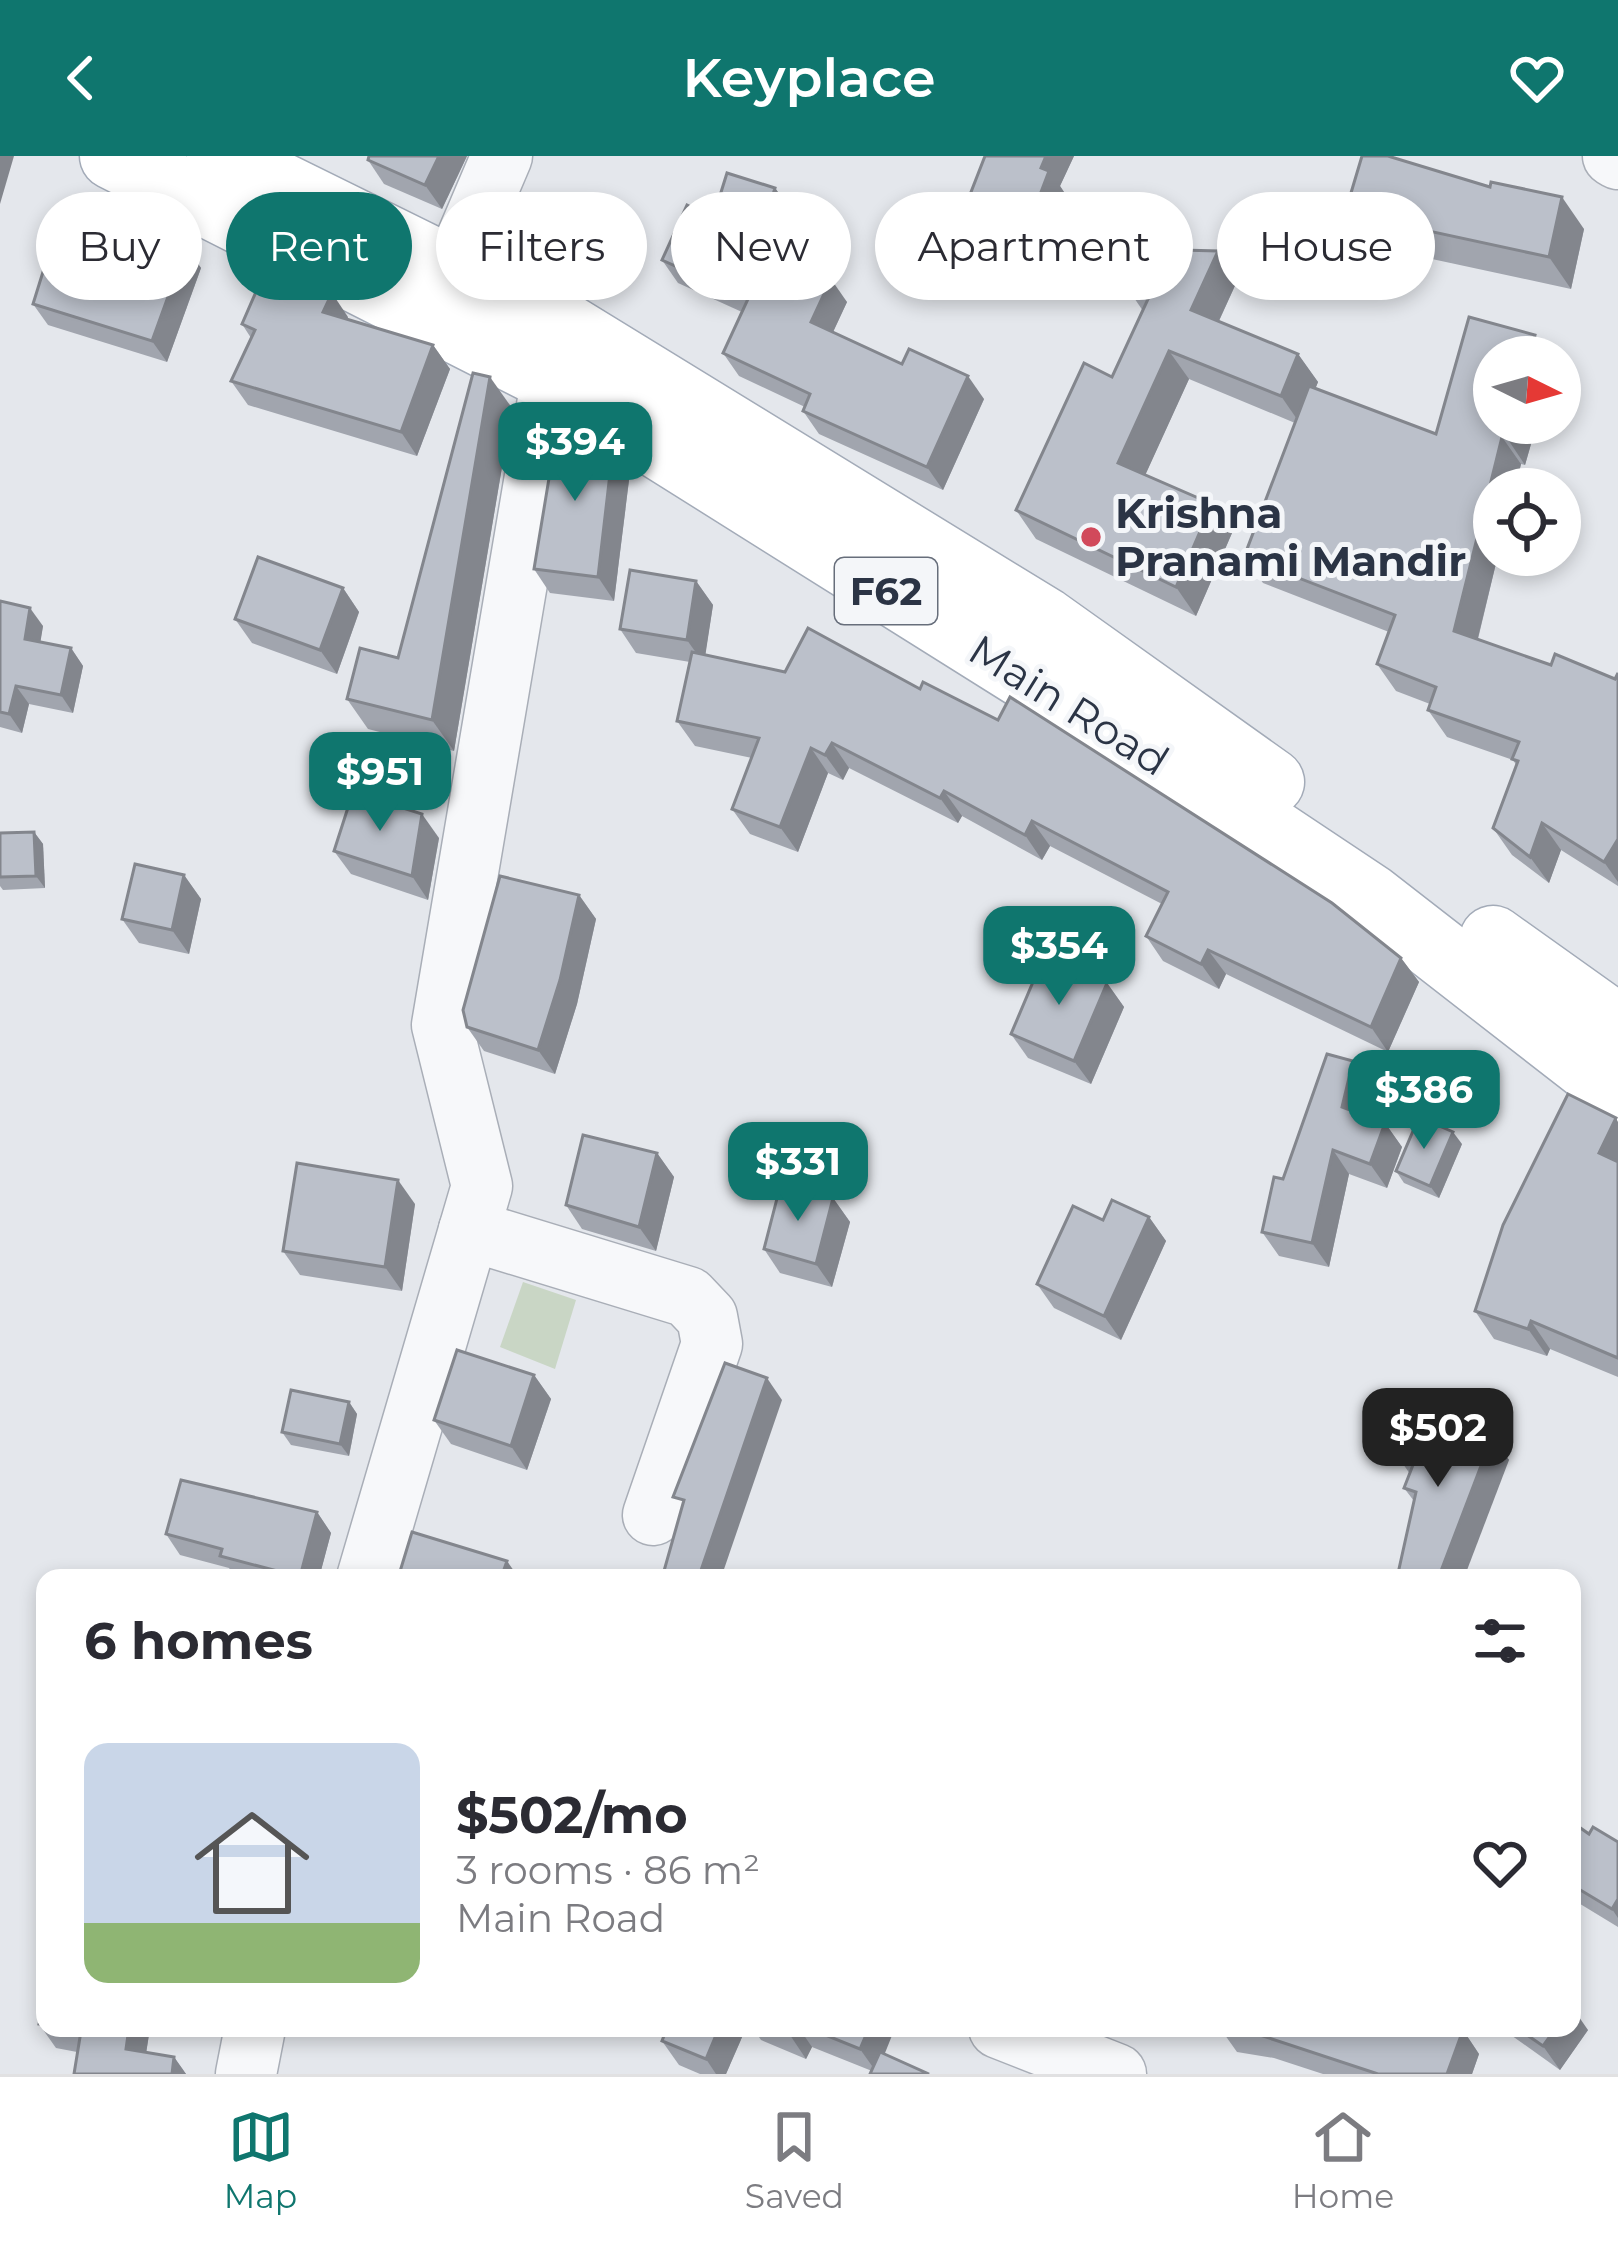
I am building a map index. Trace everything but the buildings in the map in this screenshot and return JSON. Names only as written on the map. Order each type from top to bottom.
[{"type":"main road","name":"Main Road","points":[[113,156],[556,351],[1045,621],[1618,1028]]},
{"type":"main road","name":"Main Road","points":[[241,161],[436,262]]},
{"type":"main road","name":"Main Road","points":[[490,300],[556,351],[1371,898],[1618,1090]]},
{"type":"street","points":[[487,192],[502,156]]},
{"type":"street","points":[[370,1569],[482,1186],[442,1025],[556,351]]},
{"type":"street","points":[[469,1230],[688,1297],[706,1317],[712,1344],[652,1515]]},
{"type":"street","points":[[246,2074],[253,2037]]},
{"type":"street","points":[[1022,2037],[1116,2074]]},
{"type":"green space","points":[[523,1282],[576,1300],[555,1369],[500,1347]]},
{"type":"place","name":"Krishna Pranami Mandir","points":[[1091,537]]}]
